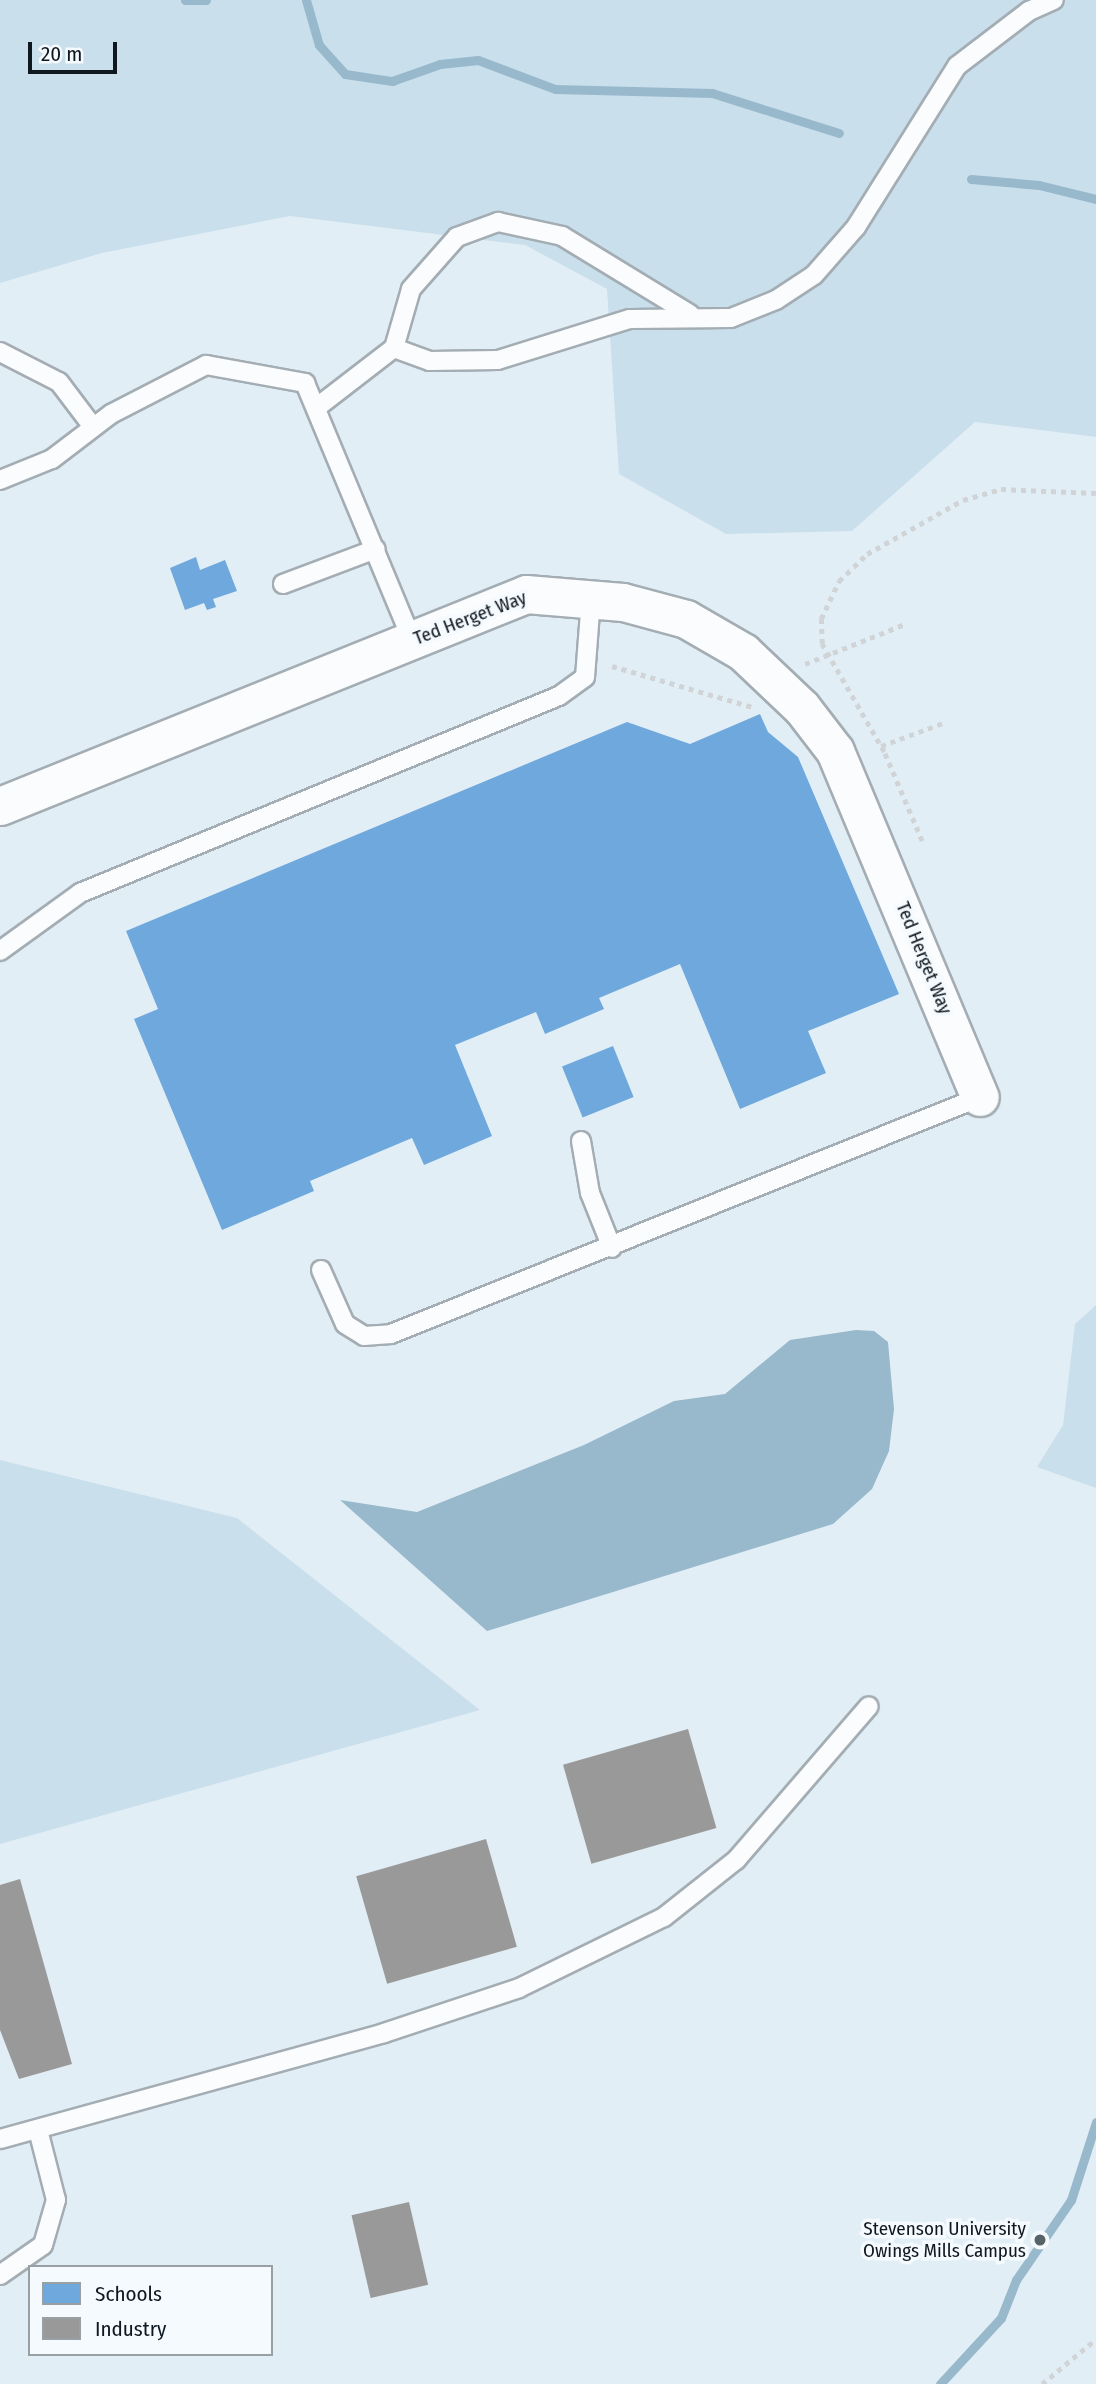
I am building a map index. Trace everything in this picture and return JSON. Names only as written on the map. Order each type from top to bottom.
[{"type":"street","name":"Ted Herget Way","points":[[0,806],[526,594],[591,599],[686,619],[743,652],[810,719],[856,790],[980,1097]]},
{"type":"lane","points":[[394,348],[430,360],[498,360],[630,319],[690,314],[731,318],[814,275],[856,227],[957,66],[1029,11],[1054,0]]},
{"type":"lane","points":[[316,408],[394,348],[411,289],[457,237],[498,222],[562,236],[690,314]]},
{"type":"lane","points":[[0,352],[59,382],[93,428]]},
{"type":"lane","points":[[0,480],[52,459],[93,428],[206,365],[305,383],[412,640]]},
{"type":"lane","points":[[283,584],[376,549]]},
{"type":"lane","points":[[0,951],[80,893],[559,696],[585,677],[591,599]]},
{"type":"lane","points":[[321,1270],[345,1324],[364,1336],[391,1334],[612,1248],[980,1097]]},
{"type":"lane","points":[[581,1141],[590,1193],[612,1248]]},
{"type":"lane","points":[[0,2139],[506,1992],[664,1917],[736,1860],[869,1706]]},
{"type":"lane","points":[[0,2275],[43,2245],[57,2200],[38,2130]]},
{"type":"path","points":[[922,841],[881,746],[822,644],[821,619],[839,581],[867,554],[963,500],[1001,489],[1096,494]]},
{"type":"path","points":[[881,746],[943,723]]},
{"type":"path","points":[[1042,2384],[1096,2339]]},
{"type":"shaded area","points":[[0,0],[1096,0],[1096,437],[975,422],[852,531],[726,534],[619,474],[607,289],[525,245],[290,216],[102,253],[0,283]]},
{"type":"shaded area","points":[[1096,1305],[1096,1488],[1037,1467],[1063,1425],[1075,1324]]},
{"type":"shaded area","points":[[856,1330],[874,1331],[888,1342],[894,1409],[889,1451],[872,1489],[833,1524],[487,1631],[340,1500],[417,1512],[584,1445],[674,1401],[725,1394],[790,1340]]},
{"type":"shaded area","points":[[0,1460],[237,1518],[480,1710],[0,1844]]},
{"type":"building: Schools","points":[[196,557],[200,570],[225,560],[237,591],[213,599],[216,607],[207,610],[204,603],[185,610],[170,568]]},
{"type":"building: Schools","points":[[760,714],[768,732],[798,757],[899,994],[808,1031],[826,1073],[740,1109],[680,964],[599,998],[604,1009],[545,1034],[536,1012],[455,1045],[492,1136],[424,1165],[412,1138],[310,1181],[314,1191],[222,1230],[134,1019],[158,1009],[126,931],[627,722],[690,744]]},
{"type":"building: Schools","points":[[613,1046],[634,1097],[583,1118],[562,1067]]},
{"type":"building: Industry","points":[[688,1729],[716,1828],[591,1864],[563,1765]]},
{"type":"building: Industry","points":[[486,1839],[517,1947],[387,1984],[356,1876]]},
{"type":"building: Industry","points":[[20,1879],[72,2064],[19,2079],[0,2030],[0,1885]]},
{"type":"building: Industry","points":[[409,2202],[428,2285],[371,2298],[352,2215]]},
{"type":"waterway","points":[[185,0],[206,0]]},
{"type":"waterway","points":[[306,0],[319,45],[345,74],[392,81],[440,64],[478,60],[555,89],[712,93],[839,133]]},
{"type":"waterway","points":[[971,179],[1039,185],[1096,199]]},
{"type":"waterway","points":[[940,2384],[1001,2318],[1016,2280],[1071,2200],[1096,2122]]},
{"type":"place","name":"Stevenson University Owings Mills Campus","points":[[1040,2240]]}]
